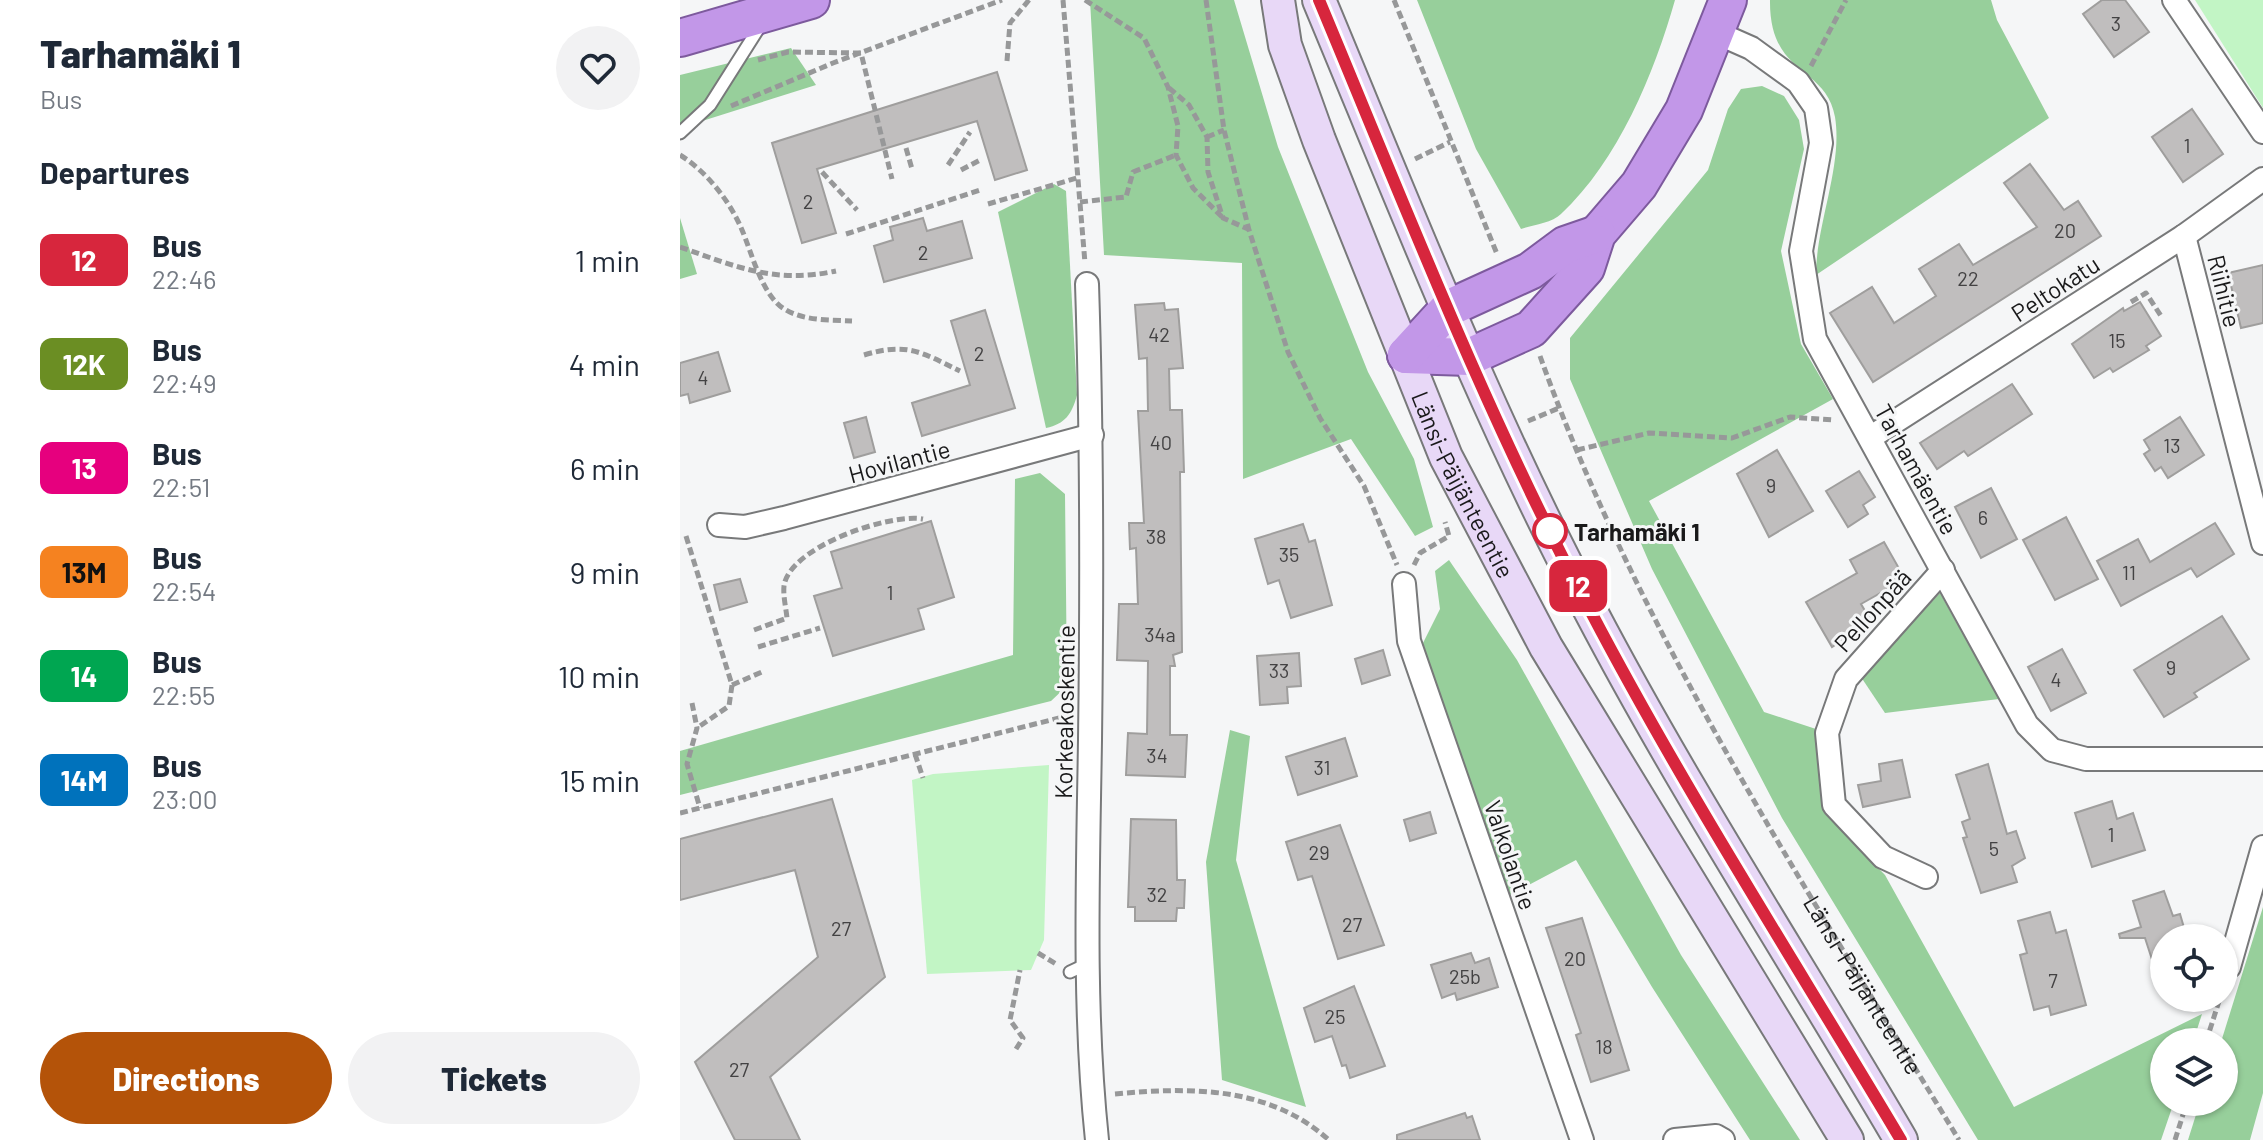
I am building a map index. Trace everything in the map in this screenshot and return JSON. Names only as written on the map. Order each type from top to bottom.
[{"type":"highway","points":[[680,38],[811,0]]},
{"type":"highway","points":[[1406,355],[1469,357],[1531,329],[1586,268],[1597,234],[1639,185],[1677,122],[1722,17]]},
{"type":"highway","points":[[1406,355],[1449,308],[1530,271],[1565,245],[1597,234]]},
{"type":"main road","name":"Länsi-Päijänteentie","points":[[1278,0],[1285,45],[1319,140],[1446,457],[1546,647],[1847,1140]]},
{"type":"main road","name":"Länsi-Päijänteentie","points":[[1319,0],[1501,433],[1591,613],[1758,905],[1901,1140]]},
{"type":"street","points":[[2174,0],[2263,132]]},
{"type":"street","name":"Tarhamäentie","points":[[1722,17],[1751,48],[1798,82],[1816,108],[1821,143],[1801,251],[1815,339],[2027,725],[2052,750],[2086,759],[2263,759]]},
{"type":"street","name":"Peltokatu","points":[[1867,430],[2184,236],[2263,179]]},
{"type":"street","name":"Riihitie","points":[[2184,236],[2263,543]]},
{"type":"street","name":"Korkeakoskentie","points":[[1087,284],[1092,435],[1090,710],[1078,968],[1097,1140]]},
{"type":"street","name":"Hovilantie","points":[[719,525],[745,527],[784,518],[1092,435]]},
{"type":"street","name":"Pellonpää","points":[[1926,877],[1883,857],[1834,805],[1827,733],[1846,679],[1943,570]]},
{"type":"street","name":"Valkolantie","points":[[1404,584],[1409,641],[1582,1140]]},
{"type":"street","points":[[2238,935],[2263,847]]},
{"type":"street","points":[[1675,1140],[1716,1136],[1723,1140]]},
{"type":"lane","points":[[680,133],[710,105],[768,12]]},
{"type":"path","points":[[710,105],[727,108],[1002,0]]},
{"type":"path","points":[[1007,61],[1010,23],[1029,0]]},
{"type":"path","points":[[1063,0],[1087,284]]},
{"type":"path","points":[[1085,0],[1144,38],[1168,87],[1178,126],[1176,155],[1193,188],[1223,218],[1249,230]]},
{"type":"path","points":[[1206,0],[1224,130],[1249,230],[1288,352],[1320,418],[1364,486],[1404,584]]},
{"type":"path","points":[[1394,0],[1509,282]]},
{"type":"path","points":[[1798,82],[1816,61],[1846,0]]},
{"type":"path","points":[[734,67],[788,52],[861,53]]},
{"type":"path","points":[[861,53],[892,179]]},
{"type":"path","points":[[1168,87],[1189,105],[1207,137],[1208,172],[1223,218]]},
{"type":"path","points":[[1207,137],[1224,130]]},
{"type":"path","points":[[948,165],[970,132]]},
{"type":"path","points":[[1410,150],[1414,159],[1450,142]]},
{"type":"path","points":[[906,148],[912,169]]},
{"type":"path","points":[[680,155],[701,168],[741,227],[758,275],[784,310],[817,320],[852,321]]},
{"type":"path","points":[[1080,202],[1126,197],[1133,172],[1176,155]]},
{"type":"path","points":[[961,170],[982,159]]},
{"type":"path","points":[[822,172],[857,210]]},
{"type":"path","points":[[988,204],[1077,178]]},
{"type":"path","points":[[846,234],[980,190]]},
{"type":"path","points":[[680,247],[758,275],[805,277],[836,271]]},
{"type":"path","points":[[2146,293],[2161,316]]},
{"type":"path","name":"Länsi-Päijänteentie","points":[[1531,329],[1577,450],[1634,577],[1767,825],[1959,1140]]},
{"type":"path","points":[[864,355],[892,346],[922,353],[960,371]]},
{"type":"path","points":[[1577,450],[1649,433],[1732,438],[1790,417],[1867,430]]},
{"type":"path","points":[[754,630],[787,618],[784,585],[792,570],[834,537],[907,516],[923,519]]},
{"type":"path","points":[[686,536],[732,685],[729,706],[697,728]]},
{"type":"path","points":[[758,647],[820,628]]},
{"type":"path","points":[[732,685],[764,671]]},
{"type":"path","points":[[692,703],[697,728],[687,764],[700,808]]},
{"type":"path","points":[[680,813],[1090,710]]},
{"type":"path","points":[[915,754],[923,778]]},
{"type":"path","points":[[680,766],[687,764]]},
{"type":"path","points":[[1016,1049],[1023,1038],[1010,1020],[1020,970]]},
{"type":"path","points":[[1093,1096],[1167,1089],[1252,1096],[1313,1126],[1329,1140]]},
{"type":"path","points":[[2175,1140],[2183,1116]]},
{"type":"green space","points":[[1090,0],[1234,0],[1278,147],[1368,372],[1414,459],[1433,527],[1415,536],[1351,439],[1243,479],[1242,263],[1104,255]]},
{"type":"green space","points":[[1417,0],[1675,0],[1645,86],[1617,143],[1581,193],[1557,217],[1521,229],[1476,149]]},
{"type":"green space","points":[[1770,0],[1991,0],[1997,20],[2049,118],[1816,275],[1820,236],[1833,175],[1835,117],[1830,100],[1821,88],[1788,57],[1778,43],[1772,25]]},
{"type":"green space","points":[[2195,0],[2263,0],[2263,108]]},
{"type":"green space","points":[[791,48],[816,85],[680,128],[680,75]]},
{"type":"green space","points":[[1762,86],[1784,96],[1799,120],[1804,149],[1781,251],[1801,344],[1833,399],[1649,501],[1764,712],[1819,730],[1824,813],[1885,875],[2014,1107],[2150,1040],[2150,1116],[2169,1116],[2161,1140],[1978,1140],[1782,818],[1652,569],[1570,379],[1570,338],[1708,170],[1728,109],[1741,89]]},
{"type":"green space","points":[[1054,184],[1066,191],[1077,395],[1067,417],[1046,428],[998,212]]},
{"type":"green space","points":[[680,218],[697,274],[680,279]]},
{"type":"green space","points":[[1040,473],[1065,494],[1067,686],[1051,701],[680,795],[680,751],[1013,655],[1015,479]]},
{"type":"green space","points":[[1449,560],[1517,660],[1681,955],[1800,1140],[1750,1140],[1652,987],[1576,860],[1504,898],[1423,643],[1440,609],[1435,571]]},
{"type":"green space","points":[[1940,593],[1999,699],[1885,713],[1861,677]]},
{"type":"green space","points":[[1230,730],[1250,736],[1236,860],[1306,1107],[1222,1080],[1206,862]]},
{"type":"green space","points":[[1049,765],[1044,940],[1031,970],[927,974],[912,780],[933,774]]},
{"type":"green space","points":[[2263,907],[2263,1093],[2250,1140],[2188,1140],[2196,1116],[2238,1116],[2238,1028],[2225,1028],[2230,1012],[2238,1012],[2238,987]]},
{"type":"green space","points":[[2202,1014],[2198,1028],[2174,1028]]},
{"type":"building","points":[[2102,0],[2125,0],[2149,32],[2114,57],[2083,14]]},
{"type":"building","points":[[997,72],[1027,170],[995,180],[977,121],[817,169],[836,233],[802,243],[772,143]]},
{"type":"building","points":[[2192,109],[2223,154],[2183,182],[2152,137]]},
{"type":"building","points":[[2030,164],[2064,210],[2078,201],[2101,236],[1873,382],[1830,313],[1872,287],[1894,323],[1936,296],[1919,269],[1959,244],[1973,265],[2037,227],[2004,183]]},
{"type":"building","points":[[923,218],[927,231],[962,221],[972,258],[884,282],[874,246],[893,240],[890,227]]},
{"type":"building","points":[[2263,265],[2263,323],[2241,328],[2228,273]]},
{"type":"building","points":[[2140,302],[2161,336],[2146,346],[2149,350],[2113,372],[2110,368],[2094,378],[2072,344],[2123,308],[2124,311]]},
{"type":"building","points":[[1164,303],[1165,310],[1178,309],[1183,368],[1169,369],[1170,410],[1182,410],[1184,472],[1180,472],[1182,652],[1173,655],[1175,666],[1170,666],[1170,735],[1187,735],[1185,777],[1126,775],[1128,733],[1147,734],[1148,661],[1117,660],[1119,604],[1138,604],[1136,548],[1130,549],[1129,523],[1144,523],[1138,411],[1148,411],[1147,358],[1139,359],[1135,305]]},
{"type":"building","points":[[985,310],[1015,408],[922,436],[912,403],[970,385],[951,321]]},
{"type":"building","points":[[718,352],[730,391],[690,403],[688,394],[680,396],[680,363]]},
{"type":"building","points":[[2012,384],[2032,414],[1968,456],[1964,451],[1937,469],[1920,443]]},
{"type":"building","points":[[866,417],[875,452],[854,458],[844,423]]},
{"type":"building","points":[[2180,417],[2204,455],[2168,478],[2161,467],[2155,471],[2144,454],[2150,450],[2144,440]]},
{"type":"building","points":[[1777,450],[1813,511],[1769,537],[1737,474]]},
{"type":"building","points":[[1859,471],[1875,497],[1863,505],[1868,514],[1848,527],[1826,491]]},
{"type":"building","points":[[1991,488],[2017,539],[1981,558],[1955,507]]},
{"type":"building","points":[[2066,517],[2098,579],[2055,600],[2023,540]]},
{"type":"building","points":[[931,521],[954,597],[918,609],[924,629],[833,656],[814,596],[842,588],[831,552]]},
{"type":"building","points":[[2215,523],[2234,554],[2197,577],[2191,568],[2121,606],[2097,561],[2138,539],[2150,562]]},
{"type":"building","points":[[1303,524],[1309,542],[1315,540],[1332,605],[1291,618],[1279,580],[1268,584],[1255,539]]},
{"type":"building","points":[[1884,542],[1905,579],[1861,604],[1871,621],[1832,647],[1806,602],[1857,573],[1850,560]]},
{"type":"building","points":[[740,579],[747,602],[720,610],[714,585]]},
{"type":"building","points":[[2222,616],[2249,659],[2194,693],[2197,697],[2164,717],[2134,670]]},
{"type":"building","points":[[2062,649],[2086,693],[2051,711],[2028,667]]},
{"type":"building","points":[[1383,650],[1390,675],[1362,684],[1355,659]]},
{"type":"building","points":[[1299,653],[1301,686],[1287,687],[1288,703],[1260,705],[1257,656]]},
{"type":"building","points":[[1345,738],[1357,776],[1298,795],[1286,757]]},
{"type":"building","points":[[1902,760],[1910,797],[1863,807],[1858,785],[1881,781],[1879,764]]},
{"type":"building","points":[[1988,764],[2007,834],[2016,831],[2025,858],[2012,866],[2017,882],[1981,893],[1963,838],[1967,837],[1962,822],[1970,819],[1956,775]]},
{"type":"building","points":[[832,799],[885,977],[770,1077],[800,1140],[735,1140],[695,1062],[818,957],[795,870],[680,900],[680,839]]},
{"type":"building","points":[[2112,801],[2117,819],[2133,813],[2145,850],[2092,867],[2075,813]]},
{"type":"building","points":[[1430,812],[1436,833],[1410,841],[1404,820]]},
{"type":"building","points":[[1131,819],[1176,820],[1177,880],[1185,880],[1184,908],[1177,908],[1176,921],[1135,921],[1135,907],[1128,907]]},
{"type":"building","points":[[1340,825],[1384,945],[1338,959],[1312,876],[1298,880],[1286,842]]},
{"type":"building","points":[[2164,891],[2173,916],[2180,914],[2183,924],[2150,924],[2150,953],[2145,938],[2120,938],[2119,934],[2141,927],[2133,901]]},
{"type":"building","points":[[2050,912],[2056,933],[2066,930],[2086,1005],[2051,1015],[2049,1006],[2034,1010],[2020,955],[2027,953],[2018,921]]},
{"type":"building","points":[[1582,918],[1629,1070],[1591,1082],[1576,1035],[1581,1033],[1546,928]]},
{"type":"building","points":[[1471,953],[1475,963],[1489,958],[1498,987],[1457,1000],[1455,993],[1442,998],[1431,965]]},
{"type":"building","points":[[1354,986],[1385,1066],[1350,1078],[1346,1065],[1342,1066],[1332,1036],[1315,1042],[1304,1008]]},
{"type":"building","points":[[1465,1113],[1467,1118],[1472,1116],[1480,1140],[1397,1140],[1397,1135]]},
{"type":"bus line","name":"12","points":[[1319,0],[1501,433],[1591,613],[1758,905],[1901,1140]]},
{"type":"place","name":"Tarhamäki 1","points":[[1550,531]]}]
